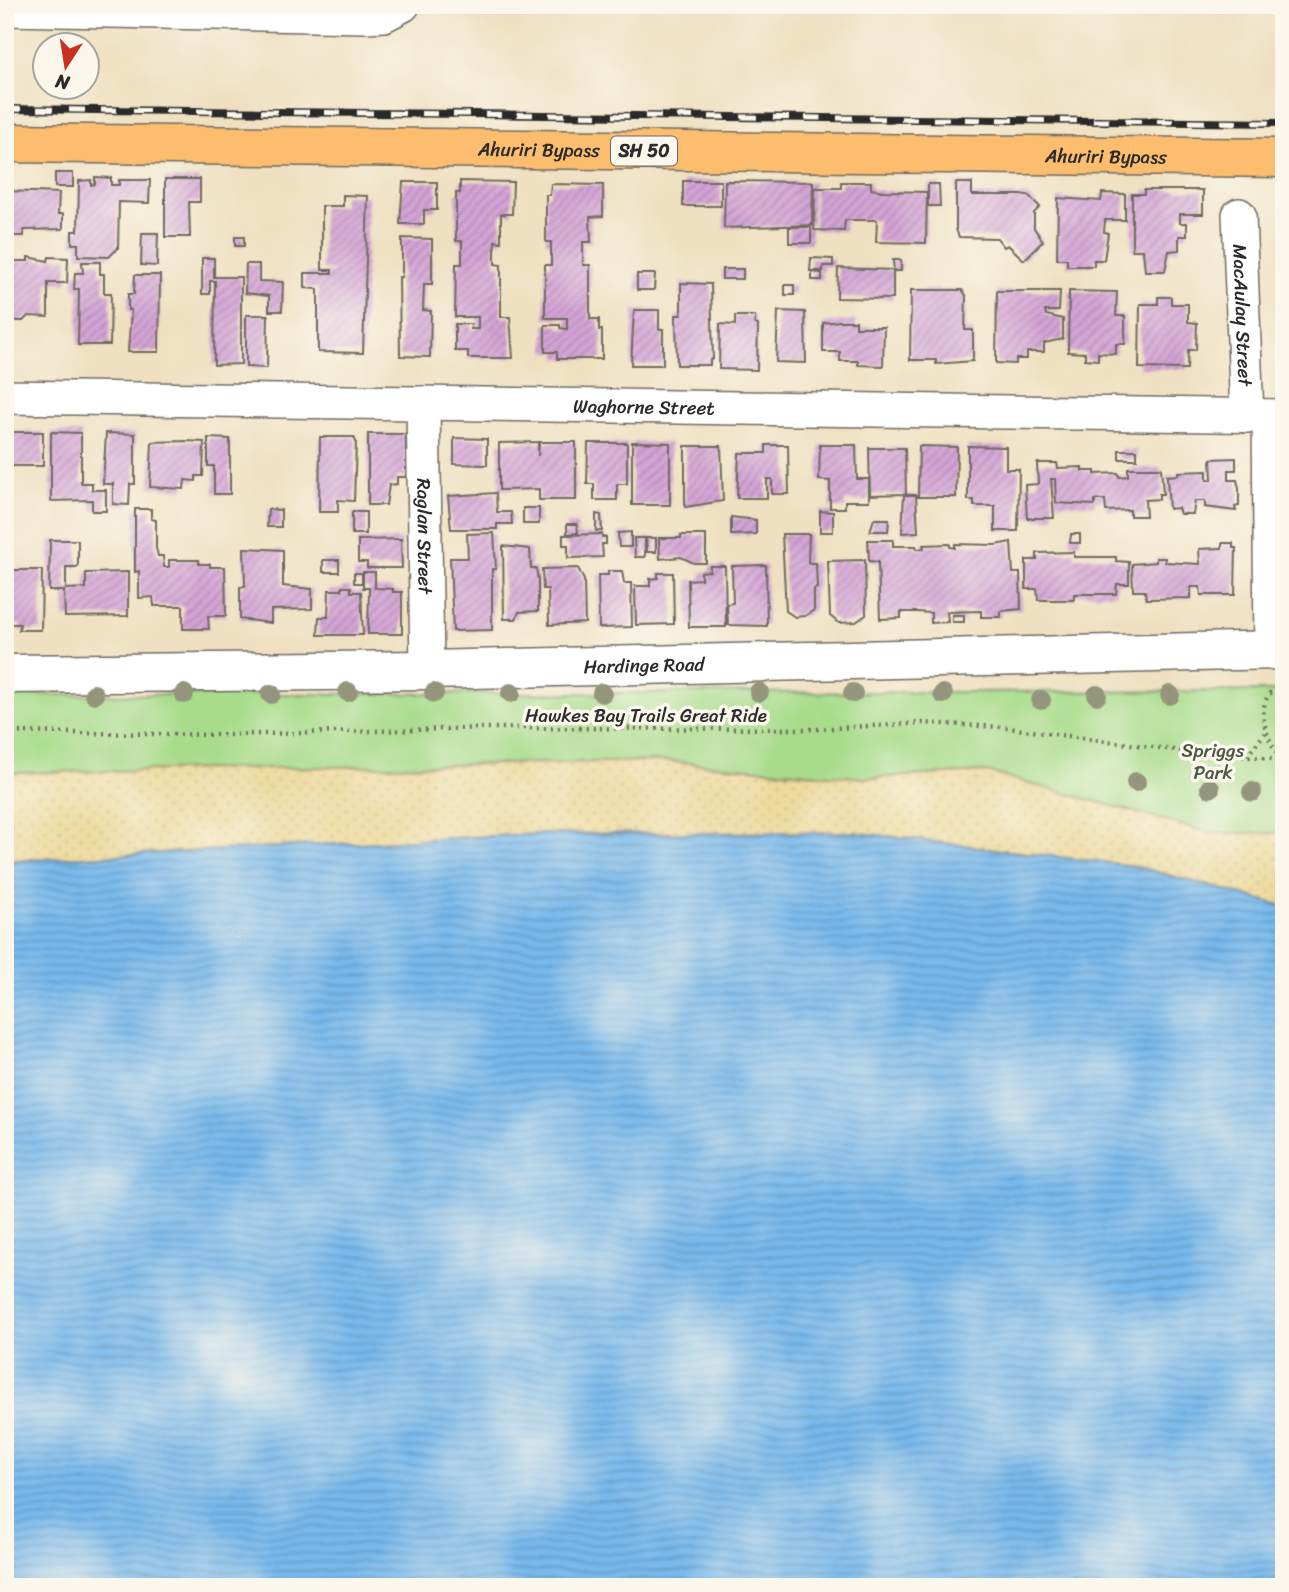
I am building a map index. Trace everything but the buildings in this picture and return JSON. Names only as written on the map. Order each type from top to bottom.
[{"type":"highway","name":"Ahuriri Bypass","points":[[5,144],[1284,158]]},
{"type":"street","points":[[5,9],[366,16],[384,15],[402,6]]},
{"type":"street","name":"MacAulay Street","points":[[1239,215],[1266,416],[1278,650]]},
{"type":"street","name":"Waghorne Street","points":[[5,397],[1266,416]]},
{"type":"street","name":"Raglan Street","points":[[422,403],[427,670]]},
{"type":"street","name":"Hardinge Road","points":[[5,674],[427,670],[1278,650]]},
{"type":"path","points":[[1282,760],[1265,733],[1266,698],[1270,693],[1284,692]]},
{"type":"path","name":"Hawkes Bay Trails Great Ride","points":[[5,732],[225,735],[484,728],[816,729],[923,723],[1001,727],[1175,751],[1282,760]]},
{"type":"path","points":[[1246,757],[1265,733]]},
{"type":"green space","name":"Spriggs Park","points":[[1284,691],[1284,833],[1211,833],[987,772],[865,778],[664,761],[5,773],[5,695]]},
{"type":"sand","points":[[664,761],[865,778],[987,772],[1211,833],[1284,833],[1284,906],[1134,866],[853,832],[536,834],[5,861],[5,773]]},
{"type":"water","points":[[853,832],[1134,866],[1284,906],[1284,1587],[5,1587],[5,861],[536,834]]},
{"type":"railway","points":[[5,109],[1284,123]]}]
